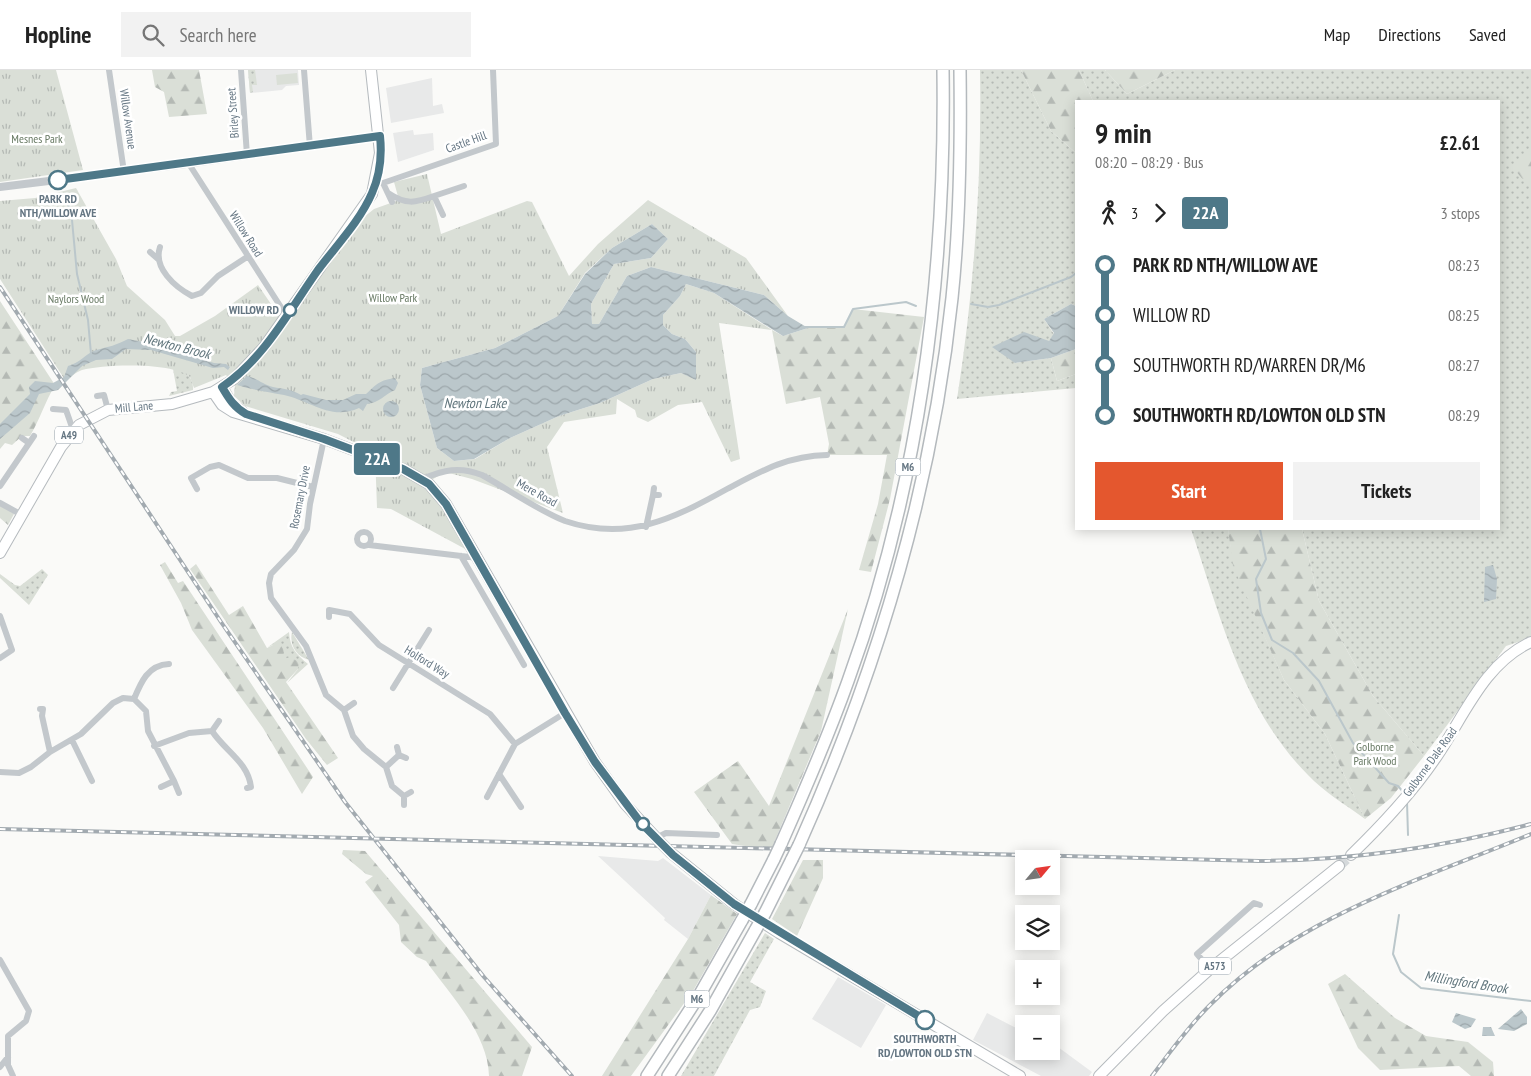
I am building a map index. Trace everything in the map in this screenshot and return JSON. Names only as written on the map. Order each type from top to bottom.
[{"type":"highway","name":"M6","points":[[647,1076],[700,994],[751,904],[781,844],[817,762],[849,680],[881,574],[905,480],[923,386],[938,258],[944,145],[943,70]]},
{"type":"highway","name":"M6","points":[[668,1076],[710,1011],[756,930],[799,845],[825,787],[864,685],[886,619],[921,486],[940,388],[952,299],[960,188],[960,70]]},
{"type":"main road","name":"A49","points":[[217,390],[244,369],[366,205],[379,183],[380,136],[372,70]]},
{"type":"main road","name":"Mill Lane","points":[[0,553],[61,447],[73,430],[96,415],[108,410],[172,404],[217,390]]},
{"type":"main road","points":[[217,390],[225,408],[324,439],[403,469],[422,479],[435,490],[446,504],[478,558],[565,713],[615,789],[658,841],[734,904],[779,933],[1020,1076]]},
{"type":"main road","name":"Golborne Dale Road","points":[[1351,855],[1412,789],[1435,760],[1487,678],[1501,662],[1531,642]]},
{"type":"main road","name":"A573","points":[[1099,1076],[1163,1011],[1210,969],[1339,866]]},
{"type":"street","name":"Willow Avenue","points":[[109,70],[124,172]]},
{"type":"street","name":"Birley Street","points":[[242,70],[247,155]]},
{"type":"street","points":[[304,70],[310,147]]},
{"type":"street","name":"Castle Hill","points":[[379,183],[496,144],[493,70]]},
{"type":"street","points":[[0,187],[189,164],[380,136]]},
{"type":"street","name":"Willow Road","points":[[189,164],[286,315]]},
{"type":"street","points":[[379,183],[388,193],[392,202]]},
{"type":"street","points":[[388,193],[402,201],[415,203],[464,186]]},
{"type":"street","points":[[434,196],[443,215]]},
{"type":"street","points":[[158,259],[160,247]]},
{"type":"street","points":[[150,252],[158,259],[170,280],[192,296],[201,294],[218,276],[247,257]]},
{"type":"street","points":[[104,395],[108,410]]},
{"type":"street","points":[[67,412],[72,405]]},
{"type":"street","points":[[53,408],[67,412]]},
{"type":"street","points":[[67,412],[73,430]]},
{"type":"street","points":[[0,486],[34,436]]},
{"type":"street","points":[[22,438],[29,443]]},
{"type":"street","name":"Rosemary Drive","points":[[269,578],[290,556],[307,529],[324,439]]},
{"type":"street","name":"Mere Road","points":[[422,479],[450,469],[468,469],[563,520],[617,531],[646,527],[713,497],[767,468],[803,456],[826,455]]},
{"type":"street","points":[[191,478],[210,467],[220,465],[248,478],[277,478],[314,488]]},
{"type":"street","points":[[187,470],[197,489]]},
{"type":"street","points":[[646,527],[655,493]]},
{"type":"street","points":[[0,503],[22,515]]},
{"type":"street","points":[[368,545],[478,558]]},
{"type":"street","points":[[290,556],[295,562]]},
{"type":"street","points":[[461,556],[523,663],[514,666]]},
{"type":"street","points":[[261,576],[269,578],[271,598],[306,646],[326,695],[344,710],[357,743],[386,767],[392,786],[404,796]]},
{"type":"street","name":"Holford Way","points":[[329,617],[329,610],[350,614],[379,645],[490,714],[515,744]]},
{"type":"street","points":[[0,616],[15,648],[0,658]]},
{"type":"street","points":[[393,688],[429,630]]},
{"type":"street","points":[[134,700],[145,676],[153,669],[169,665]]},
{"type":"street","points":[[319,699],[326,695]]},
{"type":"street","points":[[0,772],[19,772],[25,770],[89,728],[113,702],[123,698],[134,700],[146,711],[148,731],[154,746],[179,793]]},
{"type":"street","points":[[344,710],[354,703]]},
{"type":"street","points":[[43,709],[42,716],[50,752]]},
{"type":"street","points":[[487,797],[515,744],[565,713]]},
{"type":"street","points":[[154,746],[190,733],[212,731],[219,721]]},
{"type":"street","points":[[212,731],[244,768],[250,777],[251,788]]},
{"type":"street","points":[[72,740],[92,781]]},
{"type":"street","points":[[386,767],[403,756],[397,747]]},
{"type":"street","points":[[499,774],[521,807]]},
{"type":"street","points":[[161,787],[174,781]]},
{"type":"street","points":[[404,796],[411,792]]},
{"type":"street","points":[[404,796],[404,805]]},
{"type":"street","points":[[658,841],[666,833],[717,835]]},
{"type":"street","points":[[1210,969],[1197,954],[1254,903],[1260,904]]},
{"type":"street","points":[[0,960],[29,1011],[26,1021],[8,1036],[8,1057],[13,1076]]},
{"type":"street","points":[[0,1067],[8,1057]]},
{"type":"shaded area","points":[[248,70],[298,70],[299,85],[286,86],[282,90],[250,93]]},
{"type":"shaded area","points":[[432,78],[433,106],[442,104],[444,113],[391,123],[386,88]]},
{"type":"shaded area","points":[[413,130],[414,135],[433,133],[434,150],[398,162],[393,133]]},
{"type":"shaded area","points":[[598,856],[658,861],[663,858],[711,895],[688,939],[664,920],[665,918]]},
{"type":"shaded area","points":[[838,977],[886,1005],[861,1048],[812,1019]]},
{"type":"shaded area","points":[[987,1013],[1015,1027],[1015,1060],[1060,1060],[1060,1048],[1092,1072],[1089,1076],[1041,1076],[973,1040]]},
{"type":"green space","name":"Mesnes Park","points":[[0,70],[56,70],[83,170],[0,182]]},
{"type":"green space","points":[[152,70],[199,70],[207,114],[169,117],[164,92],[155,87]]},
{"type":"green space","points":[[248,70],[255,70],[257,85],[252,85],[253,92],[250,93]]},
{"type":"green space","points":[[980,70],[1021,70],[1051,131],[1075,152],[1075,306],[1071,304],[1044,319],[1054,334],[1049,341],[1015,363],[1051,358],[1057,381],[1075,374],[1075,388],[957,399],[976,235]]},
{"type":"green space","points":[[1021,70],[1079,70],[1093,100],[1075,100],[1075,152],[1051,131]]},
{"type":"green space","points":[[1079,70],[1105,70],[1127,94],[1175,70],[1531,70],[1531,638],[1506,646],[1424,756],[1373,696],[1319,601],[1302,530],[1500,530],[1500,100],[1093,100]]},
{"type":"green space","points":[[1105,70],[1175,70],[1127,94]]},
{"type":"green space","points":[[297,73],[298,83],[277,85],[276,75]]},
{"type":"green space","points":[[1531,151],[1531,180],[1526,183],[1514,169],[1525,154]]},
{"type":"green space","name":"Willow Park","points":[[427,174],[441,234],[527,201],[532,202],[569,276],[598,244],[648,200],[746,258],[788,316],[764,295],[651,267],[627,276],[599,324],[592,324],[591,304],[614,264],[651,258],[668,239],[652,224],[612,248],[585,273],[558,316],[495,348],[422,368],[420,385],[437,448],[454,461],[475,459],[510,438],[559,416],[600,403],[653,379],[681,373],[696,379],[696,352],[685,339],[672,334],[663,325],[663,315],[680,296],[686,284],[714,293],[772,330],[719,323],[740,459],[731,462],[702,402],[678,405],[648,422],[637,417],[635,410],[617,399],[616,414],[564,422],[547,447],[563,513],[472,479],[445,472],[423,485],[433,492],[469,551],[391,509],[377,508],[375,453],[338,434],[245,406],[234,396],[235,385],[226,375],[194,388],[190,377],[169,369],[138,366],[106,366],[82,370],[65,380],[0,279],[0,201],[35,198],[76,188],[116,259],[127,286],[165,320],[175,336],[180,336],[215,316],[258,285],[284,323],[348,230],[374,209],[399,200],[394,182]]},
{"type":"green space","points":[[0,301],[55,385],[30,436],[22,436],[12,445],[5,443],[0,449]]},
{"type":"green space","points":[[853,309],[924,317],[890,499],[871,572],[859,570],[878,504],[887,455],[827,455],[829,444],[820,397],[786,404],[772,330],[783,336],[808,328],[844,327]]},
{"type":"green space","points":[[1075,349],[1075,374],[1057,381],[1051,358]]},
{"type":"green space","points":[[173,369],[188,375],[192,381],[193,390],[169,396],[171,392],[177,391]]},
{"type":"green space","points":[[0,504],[14,514],[8,525],[0,518]]},
{"type":"green space","points":[[1191,530],[1228,530],[1234,566],[1284,680],[1325,734],[1365,819],[1314,781],[1285,749],[1266,721],[1250,691],[1223,627]]},
{"type":"green space","name":"Golborne Park Wood","points":[[1228,530],[1302,530],[1319,601],[1373,696],[1424,756],[1391,798],[1365,819],[1325,734],[1284,680],[1233,566]]},
{"type":"green space","points":[[165,562],[178,583],[183,581],[313,777],[302,794],[263,728],[192,630],[181,603],[160,565]]},
{"type":"green space","points":[[196,564],[229,615],[243,606],[267,648],[273,645],[283,645],[284,659],[290,657],[299,662],[298,669],[286,682],[338,758],[327,765],[306,739],[190,569]]},
{"type":"green space","points":[[42,569],[48,575],[29,605],[0,578],[0,574],[15,585],[20,586]]},
{"type":"green space","points":[[848,609],[821,731],[771,850],[732,844],[694,792],[738,761],[769,806]]},
{"type":"green space","points":[[289,632],[294,650],[308,664],[287,683],[298,669],[284,660],[273,645],[268,647]]},
{"type":"green space","points":[[292,632],[309,660],[300,656],[294,649],[291,637]]},
{"type":"green space","points":[[343,850],[365,851],[532,1047],[522,1076],[489,1076],[487,1060],[482,1045],[466,1015],[426,961],[417,957],[401,942],[399,925],[365,882],[373,876],[366,874],[342,854]]},
{"type":"green space","points":[[803,860],[823,860],[823,878],[797,936],[772,919]]},
{"type":"green space","points":[[711,895],[737,914],[693,991],[631,1076],[602,1076],[688,939]]},
{"type":"green space","points":[[765,933],[774,939],[750,982],[766,991],[760,1007],[750,1010],[714,1076],[681,1076]]},
{"type":"green space","points":[[1345,974],[1395,1018],[1426,1036],[1468,1042],[1493,1062],[1494,1076],[1471,1076],[1459,1066],[1380,1070],[1358,1048],[1328,984]]},
{"type":"water","name":"Newton Lake","points":[[652,224],[668,239],[651,258],[614,264],[591,304],[592,324],[599,324],[627,276],[651,267],[764,295],[788,316],[808,328],[783,336],[714,293],[686,284],[680,296],[663,315],[663,325],[672,334],[685,339],[696,352],[696,380],[681,373],[653,379],[600,403],[559,416],[510,438],[474,459],[454,461],[437,448],[420,385],[422,368],[495,348],[558,316],[585,274],[612,248]]},
{"type":"water","points":[[1071,304],[1075,306],[1075,349],[1051,358],[1015,363],[992,347],[1024,332],[1049,341],[1054,333],[1044,319]]},
{"type":"water","points":[[128,339],[153,344],[214,363],[226,364],[230,367],[228,370],[224,367],[213,368],[151,350],[126,349],[112,359],[96,360],[82,366],[58,390],[39,394],[30,413],[0,439],[0,424],[30,394],[29,387],[35,381],[53,383],[64,377],[68,366],[96,350]]},
{"type":"water","points":[[247,376],[269,386],[326,400],[343,400],[356,394],[366,394],[382,381],[390,379],[395,378],[398,383],[395,390],[375,402],[367,404],[363,411],[359,408],[339,412],[321,409],[284,395],[237,385]]},
{"type":"water","points":[[391,401],[397,403],[399,409],[397,415],[391,417],[385,415],[383,409],[385,403]]},
{"type":"water","points":[[1493,565],[1497,579],[1496,599],[1484,602],[1485,567]]},
{"type":"water","points":[[1521,1009],[1527,1017],[1527,1024],[1514,1031],[1498,1029]]},
{"type":"water","points":[[1456,1013],[1476,1019],[1471,1027],[1465,1029],[1452,1022]]},
{"type":"water","points":[[1483,1027],[1491,1027],[1495,1036],[1482,1036]]},
{"type":"waterway","points":[[67,199],[72,220],[77,274],[88,320],[91,354]]},
{"type":"waterway","name":"Millingford Brook","points":[[971,304],[988,307],[999,305],[1075,274]]},
{"type":"waterway","points":[[805,327],[844,327],[853,309],[906,302],[916,306]]},
{"type":"waterway","name":"Millingford Brook","points":[[1260,530],[1266,559],[1256,579],[1261,613],[1272,640],[1293,653],[1319,681],[1353,743],[1389,783],[1398,786],[1404,793]]},
{"type":"waterway","name":"Millingford Brook","points":[[1407,802],[1408,835]]},
{"type":"waterway","name":"Millingford Brook","points":[[1399,915],[1393,954],[1401,972],[1421,988],[1531,1001]]},
{"type":"tunnel","points":[[1339,866],[1351,855]]},
{"type":"railway","points":[[0,287],[221,622],[345,802],[484,977],[572,1076]]},
{"type":"railway","points":[[0,829],[1259,861],[1328,858],[1396,851],[1464,840],[1531,824]]},
{"type":"railway","points":[[1152,1076],[1186,1031],[1209,1006],[1243,975],[1280,948],[1361,904],[1403,885],[1531,834]]},
{"type":"bus line","name":"22A","points":[[58,180],[380,136],[378,174],[372,194],[366,205],[256,357],[234,379],[222,387],[227,396],[235,407],[246,414],[361,452],[403,469],[429,484],[446,504],[595,762],[640,822],[673,855],[734,904],[925,1020]]},
{"type":"place","name":"PARK RD NTH/WILLOW AVE","points":[[58,180]]},
{"type":"place","name":"WILLOW RD","points":[[290,310]]},
{"type":"place","name":"SOUTHWORTH RD/LOWTON OLD STN","points":[[925,1020]]},
{"type":"park label","name":"Naylors Wood","points":[[76,299]]},
{"type":"water label","name":"Newton Brook","points":[[177,346]]}]
